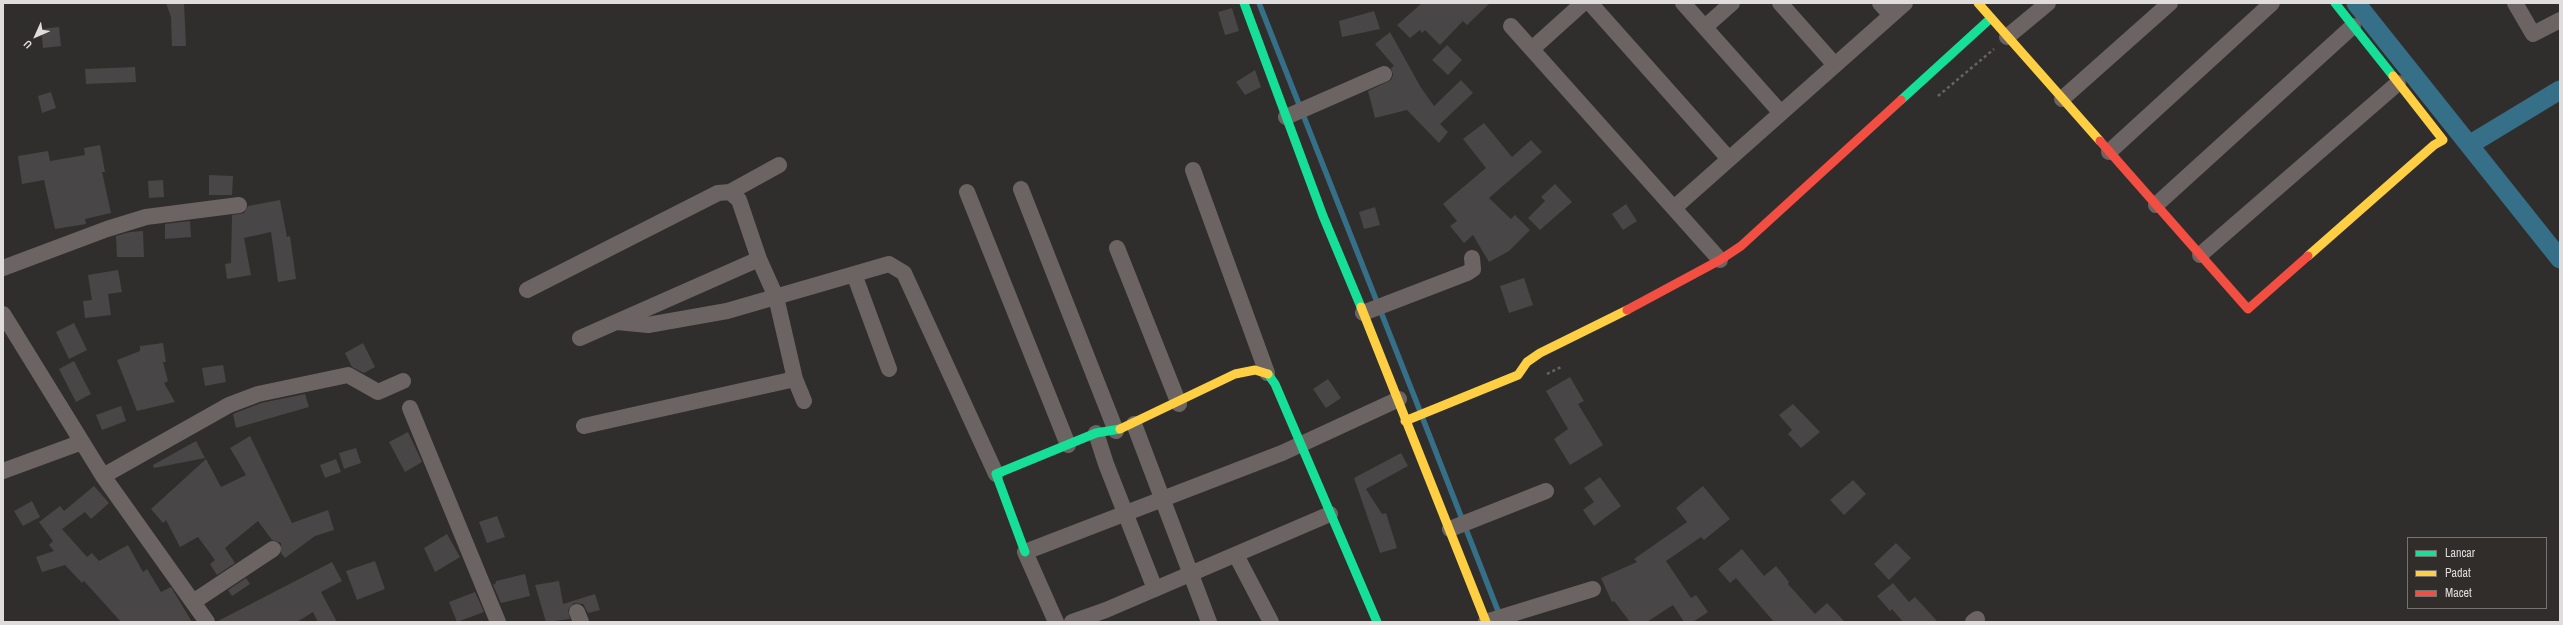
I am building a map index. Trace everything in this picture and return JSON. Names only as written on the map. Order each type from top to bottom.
[{"type":"street","points":[[1244,3],[1297,112],[1323,216],[1369,311],[1405,421],[1455,527],[1489,620],[1593,589]]},
{"type":"street","points":[[1532,49],[1583,3]]},
{"type":"street","points":[[1590,3],[1730,159]]},
{"type":"street","points":[[1683,3],[1781,113]]},
{"type":"street","points":[[1705,27],[1732,3]]},
{"type":"street","points":[[1780,3],[1835,65]]},
{"type":"street","points":[[1880,3],[1891,15]]},
{"type":"street","points":[[1674,208],[1905,3]]},
{"type":"street","points":[[1978,3],[2248,309],[2434,145],[2443,140],[2335,3]]},
{"type":"street","points":[[2007,37],[2048,3]]},
{"type":"street","points":[[2062,99],[2170,3]]},
{"type":"street","points":[[2109,152],[2272,3]]},
{"type":"street","points":[[2515,3],[2533,34],[2560,20]]},
{"type":"street","points":[[1405,421],[1445,407],[1518,375],[1527,362],[1540,353],[1594,328],[1720,260],[1741,246],[1991,18]]},
{"type":"street","points":[[1511,26],[1720,260]]},
{"type":"street","points":[[2156,205],[2353,26]]},
{"type":"street","points":[[1297,112],[1384,74]]},
{"type":"street","points":[[2200,254],[2398,83]]},
{"type":"street","points":[[527,290],[718,193],[730,192],[779,165]]},
{"type":"street","points":[[1193,170],[1267,373],[1275,384],[1377,622]]},
{"type":"street","points":[[1021,188],[1116,431]]},
{"type":"street","points":[[730,192],[739,200],[759,259],[776,297],[795,379],[804,401]]},
{"type":"street","points":[[967,192],[1068,445]]},
{"type":"street","points":[[3,268],[107,229],[146,218],[239,205]]},
{"type":"street","points":[[1117,248],[1179,404]]},
{"type":"street","points":[[1369,311],[1467,273],[1473,269],[1472,258]]},
{"type":"street","points":[[580,338],[759,259]]},
{"type":"street","points":[[617,322],[648,326],[727,311],[889,264],[904,273],[996,474],[1025,552],[1056,622]]},
{"type":"street","points":[[854,274],[889,368]]},
{"type":"street","points":[[3,314],[103,476],[207,622]]},
{"type":"street","points":[[996,474],[1096,433],[1116,431],[1134,424],[1179,404],[1235,374],[1255,370],[1267,373]]},
{"type":"street","points":[[103,476],[229,405],[258,394],[348,375],[378,392],[403,381]]},
{"type":"street","points":[[584,426],[795,379]]},
{"type":"street","points":[[1025,552],[1164,500],[1301,444],[1399,399]]},
{"type":"street","points":[[410,408],[498,622]]},
{"type":"street","points":[[1134,424],[1209,622]]},
{"type":"street","points":[[1096,433],[1106,464],[1127,514],[1154,589]]},
{"type":"street","points":[[3,471],[82,442]]},
{"type":"street","points":[[1455,527],[1546,491]]},
{"type":"street","points":[[1072,622],[1109,616],[1154,589],[1236,556],[1330,514]]},
{"type":"street","points":[[193,602],[273,549]]},
{"type":"street","points":[[1236,556],[1270,622]]},
{"type":"building","points":[[166,3],[184,3],[186,46],[172,46],[171,17]]},
{"type":"building","points":[[1422,3],[1490,3],[1467,25],[1463,21],[1440,45],[1425,30],[1422,33],[1420,30],[1410,38],[1397,25]]},
{"type":"building","points":[[1232,8],[1239,31],[1225,35],[1218,12]]},
{"type":"building","points":[[1374,11],[1380,29],[1342,37],[1339,21]]},
{"type":"building","points":[[59,27],[61,46],[43,48],[41,29]]},
{"type":"building","points":[[1390,32],[1420,86],[1434,106],[1461,80],[1473,93],[1440,124],[1448,132],[1439,143],[1407,110],[1375,118],[1368,91],[1391,80],[1393,75],[1391,68],[1394,66],[1375,44]]},
{"type":"building","points":[[1447,45],[1462,60],[1448,75],[1432,60]]},
{"type":"building","points":[[135,67],[136,82],[86,84],[85,69]]},
{"type":"building","points":[[1255,70],[1261,87],[1245,95],[1236,82]]},
{"type":"building","points":[[51,92],[56,108],[42,113],[38,96]]},
{"type":"building","points":[[1484,123],[1512,157],[1531,140],[1542,152],[1489,198],[1511,219],[1515,215],[1530,230],[1509,251],[1489,262],[1473,235],[1464,243],[1450,226],[1457,221],[1443,204],[1486,168],[1463,139]]},
{"type":"building","points":[[100,145],[105,172],[102,172],[111,213],[85,219],[86,224],[55,229],[44,180],[22,184],[18,156],[48,151],[50,161],[85,155],[84,148]]},
{"type":"building","points":[[209,175],[233,176],[232,195],[209,195]]},
{"type":"building","points":[[163,180],[164,197],[149,198],[148,181]]},
{"type":"building","points":[[1555,184],[1572,202],[1540,230],[1528,218],[1545,201],[1541,197]]},
{"type":"building","points":[[280,200],[287,237],[290,236],[296,279],[278,282],[271,232],[244,238],[251,275],[227,279],[225,264],[231,263],[232,215],[244,213],[248,206]]},
{"type":"building","points":[[1626,204],[1637,221],[1623,230],[1612,214]]},
{"type":"building","points":[[1375,207],[1380,225],[1364,229],[1359,212]]},
{"type":"building","points":[[190,221],[191,237],[165,239],[165,224]]},
{"type":"building","points":[[143,231],[144,257],[117,257],[116,236],[130,232]]},
{"type":"building","points":[[118,270],[122,292],[108,294],[111,315],[85,318],[83,301],[92,300],[88,275]]},
{"type":"building","points":[[1524,278],[1533,305],[1509,313],[1500,286]]},
{"type":"building","points":[[74,323],[87,350],[69,359],[56,332]]},
{"type":"building","points":[[163,343],[166,362],[163,362],[168,381],[164,383],[175,402],[137,411],[117,360],[140,351],[140,346]]},
{"type":"building","points":[[363,343],[375,367],[364,373],[352,367],[345,353]]},
{"type":"building","points":[[74,361],[91,394],[76,402],[59,369]]},
{"type":"building","points":[[223,365],[226,382],[205,386],[202,368]]},
{"type":"building","points":[[1570,377],[1584,401],[1578,404],[1603,445],[1570,465],[1554,439],[1568,429],[1546,391]]},
{"type":"building","points":[[1328,379],[1341,398],[1326,408],[1313,389]]},
{"type":"building","points":[[305,394],[309,407],[236,428],[233,414],[261,403]]},
{"type":"building","points":[[1793,404],[1820,432],[1801,448],[1788,434],[1792,430],[1779,415]]},
{"type":"building","points":[[121,406],[126,421],[102,430],[96,415]]},
{"type":"building","points":[[408,432],[422,462],[405,472],[389,442]]},
{"type":"building","points":[[250,436],[292,523],[328,510],[334,530],[315,536],[285,558],[281,553],[281,543],[272,540],[258,521],[225,548],[235,563],[217,575],[210,564],[215,560],[198,537],[180,547],[166,520],[163,523],[151,509],[206,459],[221,487],[246,475],[230,448]]},
{"type":"building","points":[[196,441],[205,458],[154,468],[153,465]]},
{"type":"building","points":[[356,448],[361,463],[344,469],[339,453]]},
{"type":"building","points":[[1401,453],[1408,466],[1366,489],[1382,514],[1386,513],[1397,548],[1380,553],[1354,478]]},
{"type":"building","points":[[336,459],[341,472],[325,478],[320,465]]},
{"type":"building","points":[[1600,477],[1621,506],[1594,526],[1583,510],[1594,502],[1584,488]]},
{"type":"building","points":[[1853,480],[1866,494],[1844,515],[1830,500]]},
{"type":"building","points":[[94,486],[109,503],[91,519],[85,512],[62,529],[87,557],[92,553],[99,561],[128,545],[143,572],[147,569],[161,592],[171,587],[192,622],[121,622],[84,581],[82,583],[65,565],[42,572],[36,557],[54,551],[49,545],[53,541],[39,522],[60,506],[64,511]]},
{"type":"building","points":[[1703,486],[1730,519],[1704,540],[1701,537],[1666,561],[1691,598],[1696,595],[1708,612],[1693,622],[1684,622],[1673,605],[1647,622],[1630,622],[1614,601],[1612,602],[1601,578],[1637,562],[1634,559],[1687,522],[1676,508]]},
{"type":"building","points":[[32,501],[40,517],[23,526],[14,511]]},
{"type":"building","points":[[497,516],[505,537],[487,543],[479,522]]},
{"type":"building","points":[[447,534],[460,557],[435,572],[424,548]]},
{"type":"building","points":[[1896,543],[1911,558],[1889,580],[1874,564]]},
{"type":"building","points":[[1742,549],[1764,576],[1776,566],[1789,582],[1788,584],[1815,614],[1827,603],[1845,622],[1774,622],[1736,578],[1730,583],[1718,569]]},
{"type":"building","points":[[375,561],[385,589],[357,600],[346,571]]},
{"type":"building","points":[[332,562],[342,581],[321,592],[337,622],[318,622],[313,612],[297,622],[216,622]]},
{"type":"building","points":[[525,574],[530,596],[501,603],[493,585],[496,581]]},
{"type":"building","points":[[246,578],[250,584],[232,596],[228,590]]},
{"type":"building","points":[[559,581],[563,604],[595,594],[600,610],[588,613],[583,604],[574,603],[568,610],[570,619],[546,622],[535,585]]},
{"type":"building","points":[[1893,583],[1909,602],[1915,597],[1938,622],[1903,622],[1892,609],[1890,611],[1877,596]]},
{"type":"building","points":[[475,592],[484,612],[457,622],[449,602]]},
{"type":"waterway","points":[[1259,3],[1420,411]]},
{"type":"waterway","points":[[2356,3],[2560,259]]},
{"type":"waterway","points":[[2469,145],[2560,90]]},
{"type":"waterway","points":[[1423,419],[1500,616]]},
{"type":"traffic: fast","points":[[1244,3],[1323,216],[1361,307]]},
{"type":"traffic: fast","points":[[2335,3],[2393,76]]},
{"type":"traffic: fast","points":[[1901,100],[1991,18]]},
{"type":"traffic: fast","points":[[1268,374],[1275,384],[1377,622]]},
{"type":"traffic: fast","points":[[1025,552],[996,474],[1096,433],[1120,429]]},
{"type":"traffic: slow","points":[[1978,3],[2100,141]]},
{"type":"traffic: slow","points":[[2308,256],[2434,145],[2443,140],[2393,76]]},
{"type":"traffic: slow","points":[[1361,307],[1486,622]]},
{"type":"traffic: slow","points":[[1405,421],[1518,375],[1527,362],[1540,353],[1627,310]]},
{"type":"traffic: slow","points":[[1120,429],[1235,374],[1255,370],[1268,374]]},
{"type":"traffic: jam","points":[[1627,310],[1720,260],[1741,246],[1901,100]]},
{"type":"traffic: jam","points":[[2100,141],[2248,309],[2308,256]]}]
